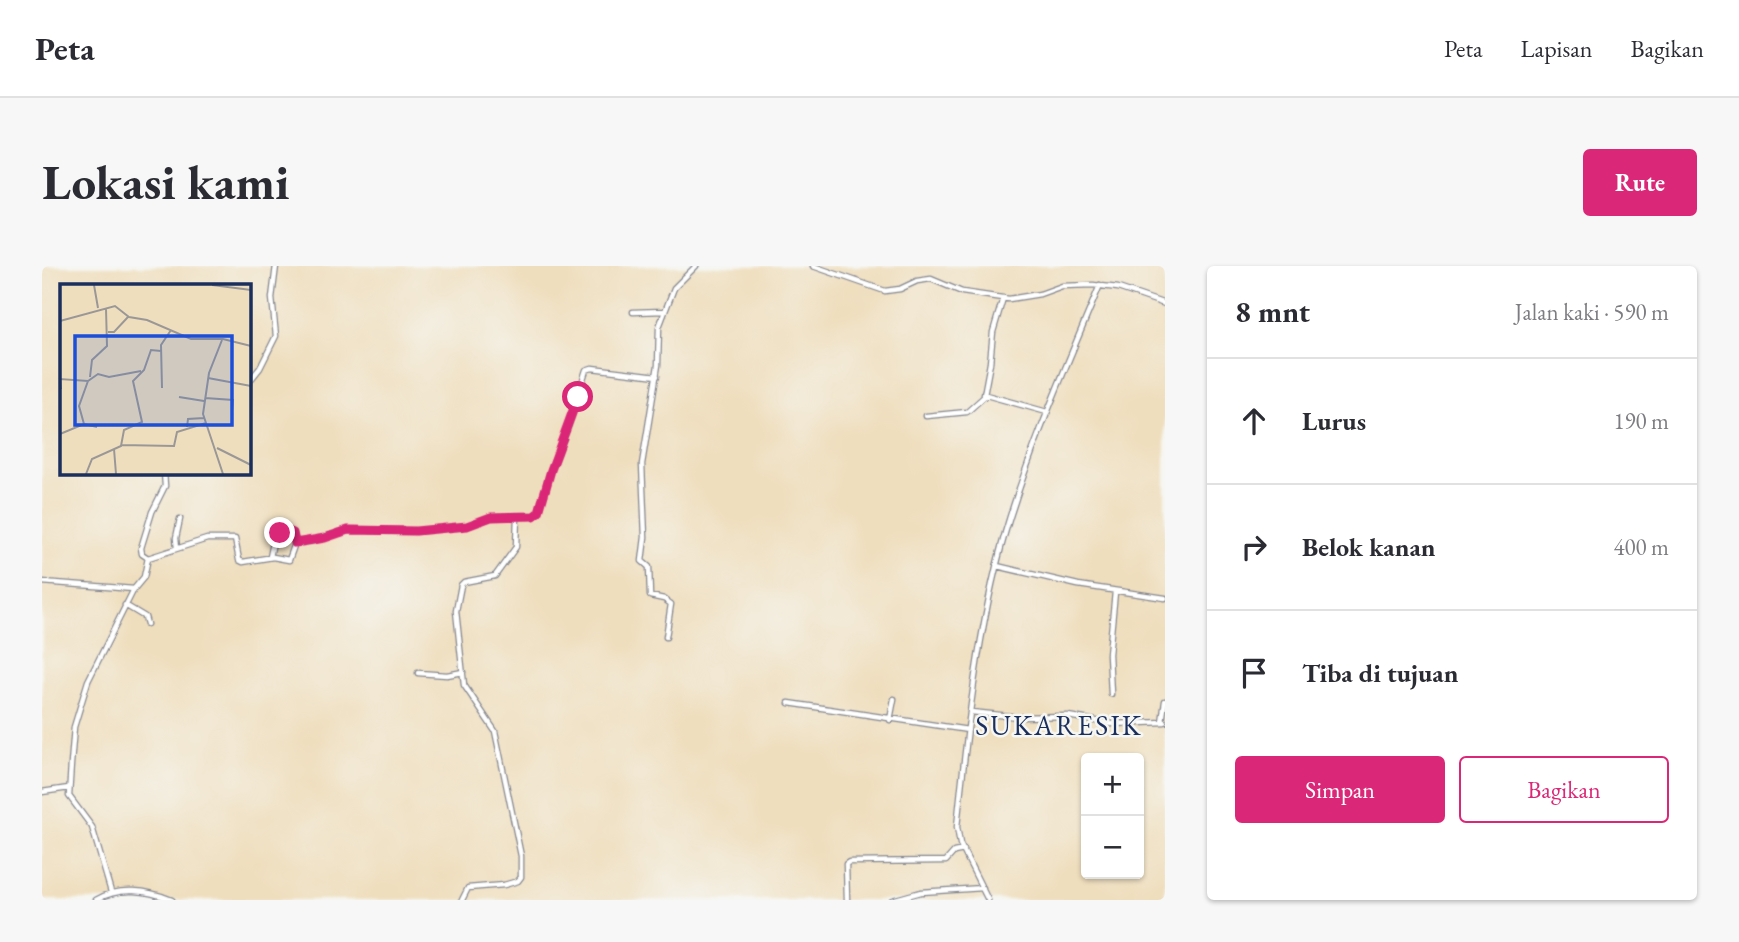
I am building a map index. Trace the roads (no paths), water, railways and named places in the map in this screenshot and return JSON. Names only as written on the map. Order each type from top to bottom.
[{"type":"street","points":[[250,380],[260,368],[276,336],[272,298],[276,266]]},
{"type":"street","points":[[666,636],[671,604],[664,599],[650,596],[649,566],[642,561],[645,537],[642,464],[657,376],[659,327],[674,288],[695,266]]},
{"type":"street","points":[[813,266],[885,292],[931,279],[962,292],[1003,298],[1040,294],[1062,286],[1100,285],[1118,288],[1165,304]]},
{"type":"street","points":[[988,900],[958,838],[957,827],[983,633],[997,566],[1028,461],[1100,285]]},
{"type":"street","points":[[926,416],[967,412],[984,395],[992,332],[1003,298]]},
{"type":"street","points":[[633,312],[664,311]]},
{"type":"street","points":[[295,543],[325,538],[348,530],[416,531],[467,526],[491,517],[534,516],[539,512],[586,370],[592,368],[657,376]]},
{"type":"street","points":[[984,395],[996,396],[1047,412]]},
{"type":"street","points":[[148,558],[142,554],[141,548],[152,512],[165,486],[164,474]]},
{"type":"street","points":[[462,900],[468,888],[504,885],[518,881],[521,877],[518,838],[495,732],[465,688],[456,611],[461,585],[464,582],[495,576],[516,547],[517,516]]},
{"type":"street","points":[[177,548],[180,519]]},
{"type":"street","points":[[148,558],[207,539],[234,539],[241,561],[270,557],[289,560],[295,543],[293,533],[285,530],[275,533],[270,557]]},
{"type":"street","points":[[111,892],[92,827],[70,797],[74,727],[88,681],[125,605],[144,577],[148,558]]},
{"type":"street","points":[[997,566],[1115,592],[1165,598]]},
{"type":"street","points":[[42,582],[134,589]]},
{"type":"street","points":[[1111,694],[1109,654],[1115,592]]},
{"type":"street","points":[[125,605],[145,617],[147,624]]},
{"type":"street","points":[[418,673],[447,675],[463,672]]},
{"type":"street","points":[[890,720],[894,699]]},
{"type":"street","points":[[971,712],[1020,717],[1070,716],[1112,724],[1164,722],[1165,701]]},
{"type":"street","points":[[789,703],[968,730]]},
{"type":"street","points":[[42,792],[69,788]]},
{"type":"street","points":[[847,900],[846,864],[849,862],[946,861],[952,853],[964,850]]},
{"type":"street","points":[[892,900],[921,892],[983,888]]},
{"type":"street","points":[[96,900],[111,892],[134,891],[173,900]]},
{"type":"district","name":"SUKARESIK","points":[[1059,725]]}]
